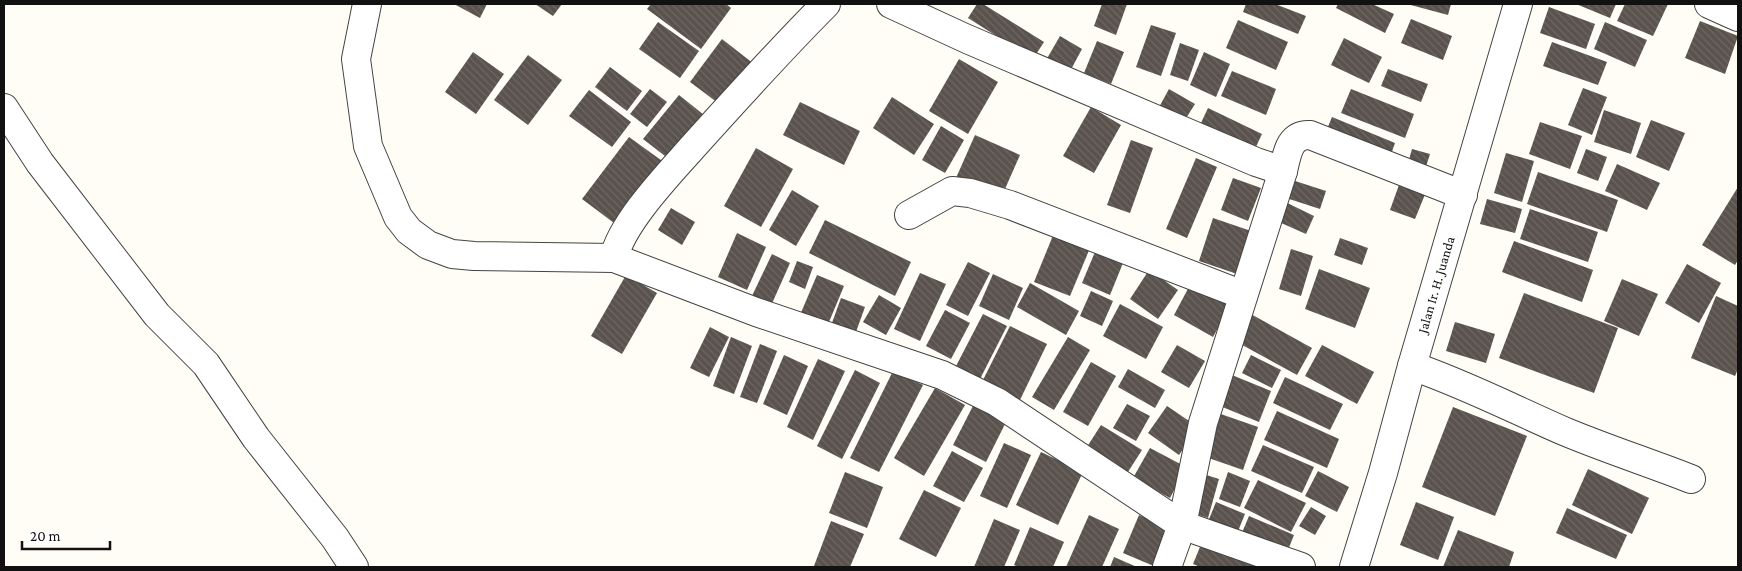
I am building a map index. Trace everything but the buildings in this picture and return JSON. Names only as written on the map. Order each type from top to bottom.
[{"type":"street","points":[[368,4],[356,59],[368,146],[398,217],[409,231],[428,245],[452,254],[474,256],[614,258],[756,312],[942,375],[997,402],[1182,525],[1301,567]]},
{"type":"street","points":[[614,258],[622,234],[666,177],[769,61],[826,4]]},
{"type":"street","points":[[891,4],[967,39],[1256,162],[1283,171]]},
{"type":"street","name":"Jalan Ir. H. Juanda","points":[[1354,567],[1384,473],[1410,374],[1518,4]]},
{"type":"street","points":[[1709,4],[1738,17]]},
{"type":"street","points":[[4,108],[40,163],[157,315],[206,364],[256,438],[334,538],[354,567]]},
{"type":"street","points":[[1167,567],[1182,525],[1203,423],[1289,148],[1295,138],[1300,134],[1310,135],[1463,195]]},
{"type":"street","points":[[909,215],[952,191],[970,193],[1010,205],[1243,295]]},
{"type":"street","points":[[1410,374],[1446,394],[1473,392],[1568,433],[1691,479]]}]
